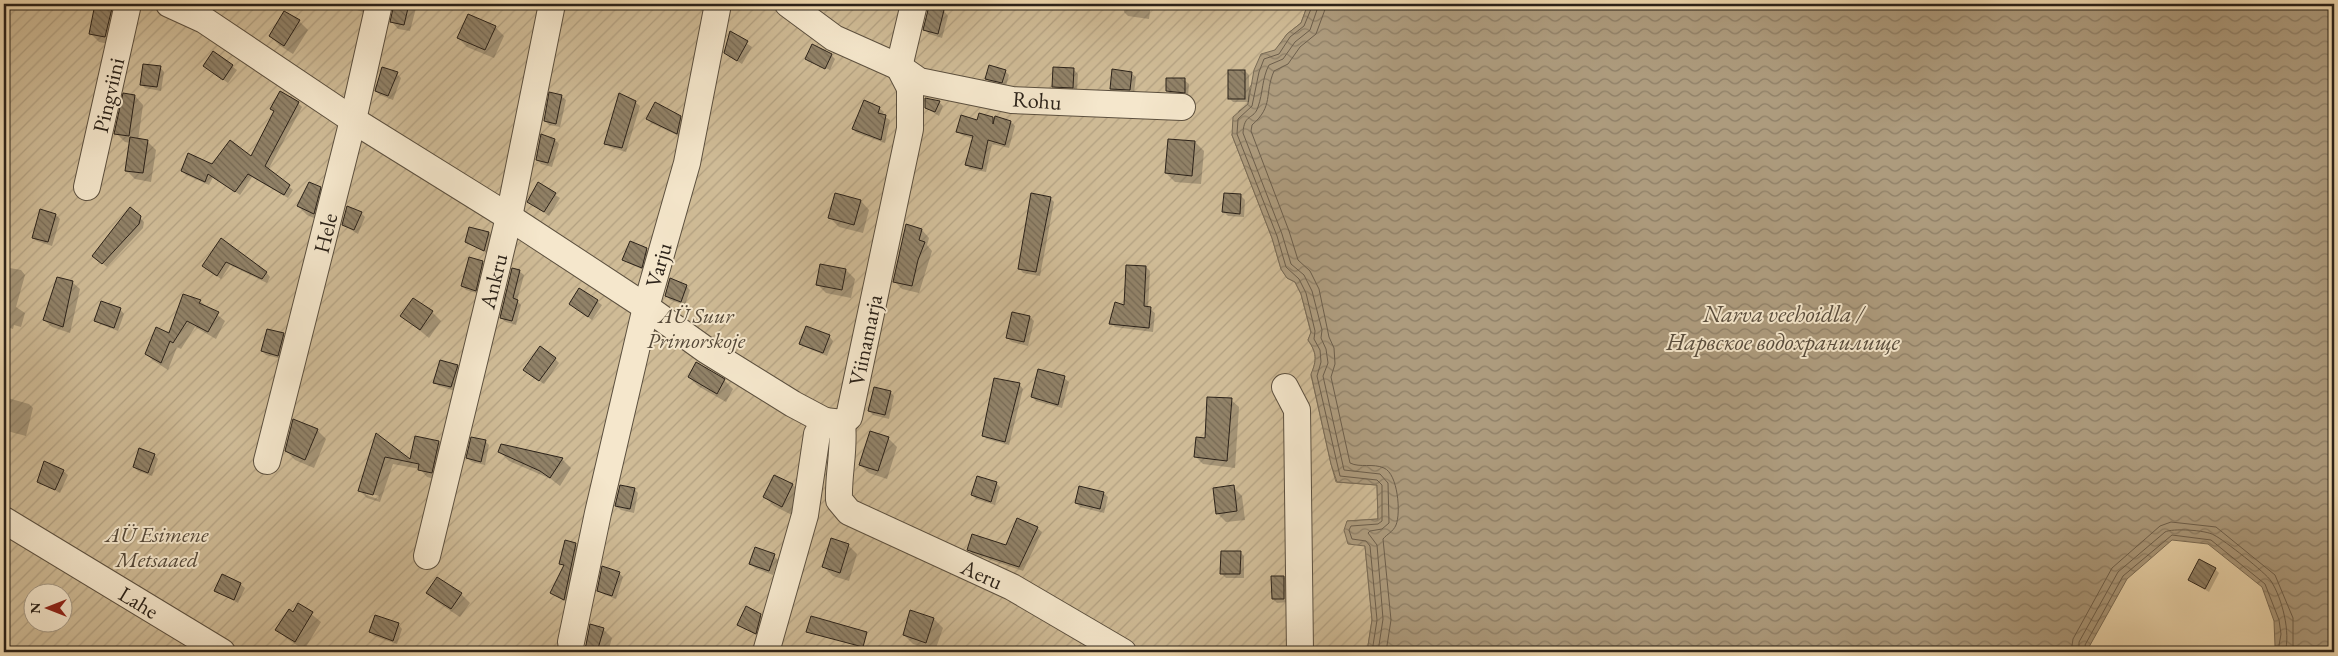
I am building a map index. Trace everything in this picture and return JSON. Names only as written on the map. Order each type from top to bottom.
[{"type":"street","name":"Pingviini","points":[[87,187],[128,4]]},
{"type":"street","points":[[169,4],[204,20],[354,120],[509,217],[646,307],[706,350],[793,404],[834,422]]},
{"type":"street","name":"Hele","points":[[267,461],[354,120],[379,4]]},
{"type":"street","name":"Ankru","points":[[428,556],[509,217],[552,4]]},
{"type":"street","name":"Varju","points":[[571,642],[598,512],[646,307],[687,163],[718,4]]},
{"type":"street","name":"Rohu","points":[[788,4],[834,38],[899,67],[919,81],[1012,100],[1182,107]]},
{"type":"street","points":[[899,67],[914,4]]},
{"type":"street","name":"Viinamarja","points":[[766,652],[805,515],[817,434],[834,422],[849,417],[910,129],[910,88],[899,67]]},
{"type":"street","points":[[1286,387],[1297,410],[1300,652]]},
{"type":"street","name":"Aeru","points":[[834,422],[843,445],[838,482],[839,500],[849,512],[1012,587],[1123,652]]},
{"type":"street","name":"Lahe","points":[[4,520],[222,652]]},
{"type":"green space","name":"AÜ Suur Primorskoje","points":[[4,4],[1308,4],[1301,23],[1287,34],[1250,87],[1248,104],[1239,111],[1232,135],[1272,238],[1281,269],[1287,278],[1295,282],[1301,294],[1311,333],[1308,340],[1315,357],[1311,375],[1336,482],[1377,485],[1378,519],[1347,521],[1365,546],[1372,620],[1367,652],[4,652]]},
{"type":"water","name":"Narva veehoidla / Нарвское водохранилище","points":[[1308,4],[2334,4],[2334,652],[2273,652],[2275,646],[2274,621],[2262,587],[2208,544],[2172,540],[2127,579],[2089,647],[2093,652],[1367,652],[1372,620],[1365,546],[1348,544],[1344,530],[1347,521],[1378,519],[1377,485],[1337,482],[1331,464],[1311,374],[1315,357],[1308,340],[1311,332],[1301,294],[1295,282],[1287,278],[1281,269],[1272,238],[1232,135],[1233,117],[1248,104],[1254,70],[1261,54],[1275,50],[1287,34],[1301,23]]},
{"type":"building","points":[[95,4],[113,4],[105,37],[89,34]]},
{"type":"building","points":[[394,4],[409,4],[404,25],[390,22]]},
{"type":"building","points":[[929,6],[944,10],[938,34],[923,30]]},
{"type":"building","points":[[284,11],[300,20],[284,46],[269,36]]},
{"type":"building","points":[[468,14],[496,26],[485,50],[457,38]]},
{"type":"building","points":[[730,31],[748,41],[737,61],[724,53]]},
{"type":"building","points":[[812,44],[832,54],[825,69],[805,59]]},
{"type":"building","points":[[213,51],[233,65],[223,80],[203,66]]},
{"type":"building","points":[[143,64],[161,66],[157,87],[140,85]]},
{"type":"building","points":[[989,65],[1006,70],[1002,83],[985,79]]},
{"type":"building","points":[[382,67],[398,72],[388,96],[375,91]]},
{"type":"building","points":[[1053,67],[1074,68],[1073,88],[1052,87]]},
{"type":"building","points":[[1112,69],[1132,72],[1130,90],[1110,89]]},
{"type":"building","points":[[1228,70],[1245,70],[1245,99],[1228,99]]},
{"type":"building","points":[[1166,78],[1185,78],[1185,93],[1166,91]]},
{"type":"building","points":[[280,91],[299,102],[265,166],[290,185],[284,195],[248,174],[235,192],[208,174],[205,182],[181,171],[188,153],[212,164],[230,140],[251,156],[274,111],[270,109]]},
{"type":"building","points":[[549,92],[562,95],[556,124],[544,121]]},
{"type":"building","points":[[123,93],[135,95],[129,136],[114,134]]},
{"type":"building","points":[[619,93],[636,101],[622,148],[604,144]]},
{"type":"building","points":[[925,98],[940,101],[935,112],[925,108]]},
{"type":"building","points":[[864,100],[880,107],[878,113],[886,115],[881,140],[852,129]]},
{"type":"building","points":[[655,102],[681,116],[677,134],[646,119]]},
{"type":"building","points":[[979,113],[993,117],[993,124],[995,116],[1011,121],[1005,145],[988,140],[982,169],[965,165],[973,136],[956,132],[961,115],[977,120]]},
{"type":"building","points":[[541,134],[555,139],[548,163],[536,160]]},
{"type":"building","points":[[130,137],[148,140],[143,173],[125,171]]},
{"type":"building","points":[[1168,139],[1195,141],[1192,176],[1165,173]]},
{"type":"building","points":[[309,182],[321,187],[314,214],[297,206]]},
{"type":"building","points":[[538,182],[556,193],[544,212],[527,202]]},
{"type":"building","points":[[835,193],[861,200],[854,225],[828,218]]},
{"type":"building","points":[[1031,193],[1051,197],[1036,272],[1018,269]]},
{"type":"building","points":[[1224,193],[1241,194],[1240,214],[1222,212]]},
{"type":"building","points":[[347,206],[362,212],[354,230],[342,225]]},
{"type":"building","points":[[130,207],[141,216],[139,224],[102,264],[92,256]]},
{"type":"building","points":[[40,209],[56,214],[48,242],[32,238]]},
{"type":"building","points":[[906,224],[922,229],[919,240],[925,242],[918,260],[912,286],[893,282]]},
{"type":"building","points":[[469,227],[489,232],[484,251],[465,242]]},
{"type":"building","points":[[221,238],[267,272],[262,279],[226,262],[217,276],[202,266]]},
{"type":"building","points":[[630,241],[647,248],[642,268],[622,260]]},
{"type":"building","points":[[469,257],[483,261],[476,291],[461,286]]},
{"type":"building","points":[[820,264],[846,269],[842,290],[816,285]]},
{"type":"building","points":[[1126,265],[1146,266],[1144,306],[1151,307],[1149,328],[1109,324],[1115,302],[1124,305]]},
{"type":"building","points":[[512,268],[520,270],[513,298],[518,300],[512,321],[500,318]]},
{"type":"building","points":[[57,277],[73,281],[63,327],[43,320]]},
{"type":"building","points":[[670,278],[687,285],[681,302],[665,296]]},
{"type":"building","points":[[579,288],[598,300],[588,317],[569,304]]},
{"type":"building","points":[[183,294],[201,300],[199,303],[219,312],[208,332],[187,321],[173,343],[170,341],[161,363],[145,354],[156,327],[169,333]]},
{"type":"building","points":[[413,298],[433,311],[420,330],[400,316]]},
{"type":"building","points":[[101,301],[121,308],[114,328],[94,321]]},
{"type":"building","points":[[1012,312],[1030,316],[1024,342],[1006,338]]},
{"type":"building","points":[[806,326],[830,335],[823,353],[799,344]]},
{"type":"building","points":[[267,329],[284,333],[278,356],[261,351]]},
{"type":"building","points":[[540,346],[556,358],[539,381],[523,370]]},
{"type":"building","points":[[440,360],[458,365],[451,387],[433,383]]},
{"type":"building","points":[[696,362],[725,379],[717,394],[688,377]]},
{"type":"building","points":[[1038,369],[1065,376],[1058,405],[1031,397]]},
{"type":"building","points":[[994,378],[1020,383],[1005,442],[982,436]]},
{"type":"building","points":[[874,387],[891,391],[885,415],[868,411]]},
{"type":"building","points":[[1207,397],[1232,398],[1227,461],[1194,457],[1196,437],[1205,438]]},
{"type":"building","points":[[293,419],[318,429],[305,460],[285,451]]},
{"type":"building","points":[[870,431],[889,437],[878,471],[859,465]]},
{"type":"building","points":[[376,433],[410,459],[415,436],[439,441],[432,473],[418,470],[419,464],[385,457],[373,495],[358,491]]},
{"type":"building","points":[[471,437],[486,440],[481,462],[466,458]]},
{"type":"building","points":[[501,444],[563,458],[550,478],[540,471],[498,452]]},
{"type":"building","points":[[139,448],[155,454],[148,473],[133,467]]},
{"type":"building","points":[[44,461],[64,470],[55,490],[37,482]]},
{"type":"building","points":[[774,475],[793,484],[782,507],[763,497]]},
{"type":"building","points":[[977,476],[997,482],[991,502],[971,495]]},
{"type":"building","points":[[620,485],[635,488],[630,509],[615,506]]},
{"type":"building","points":[[1234,485],[1237,511],[1216,514],[1213,488]]},
{"type":"building","points":[[1079,486],[1104,492],[1100,509],[1075,503]]},
{"type":"building","points":[[1017,518],[1038,527],[1019,567],[967,550],[972,534],[1006,545]]},
{"type":"building","points":[[831,538],[849,544],[840,573],[822,567]]},
{"type":"building","points":[[565,540],[576,543],[564,600],[550,593],[564,565],[559,564]]},
{"type":"building","points":[[755,547],[775,554],[769,571],[749,564]]},
{"type":"building","points":[[1221,551],[1241,551],[1240,574],[1220,574]]},
{"type":"building","points":[[2199,559],[2216,568],[2205,589],[2188,580]]},
{"type":"building","points":[[602,566],[620,572],[612,596],[597,591]]},
{"type":"building","points":[[222,574],[241,583],[234,600],[214,591]]},
{"type":"building","points":[[1271,576],[1284,576],[1284,599],[1272,599]]},
{"type":"building","points":[[437,577],[462,593],[451,609],[426,593]]},
{"type":"building","points":[[298,603],[313,612],[295,642],[275,630],[289,609],[293,612]]},
{"type":"building","points":[[746,606],[761,614],[756,634],[737,625]]},
{"type":"building","points":[[910,610],[934,618],[926,643],[903,635]]},
{"type":"building","points":[[375,615],[399,623],[393,641],[369,632]]},
{"type":"building","points":[[811,616],[867,632],[863,647],[806,632]]},
{"type":"building","points":[[590,624],[604,628],[597,652],[582,652],[586,645]]},
{"type":"park label","name":"AÜ Esimene Metsaaed","points":[[157,546]]}]
